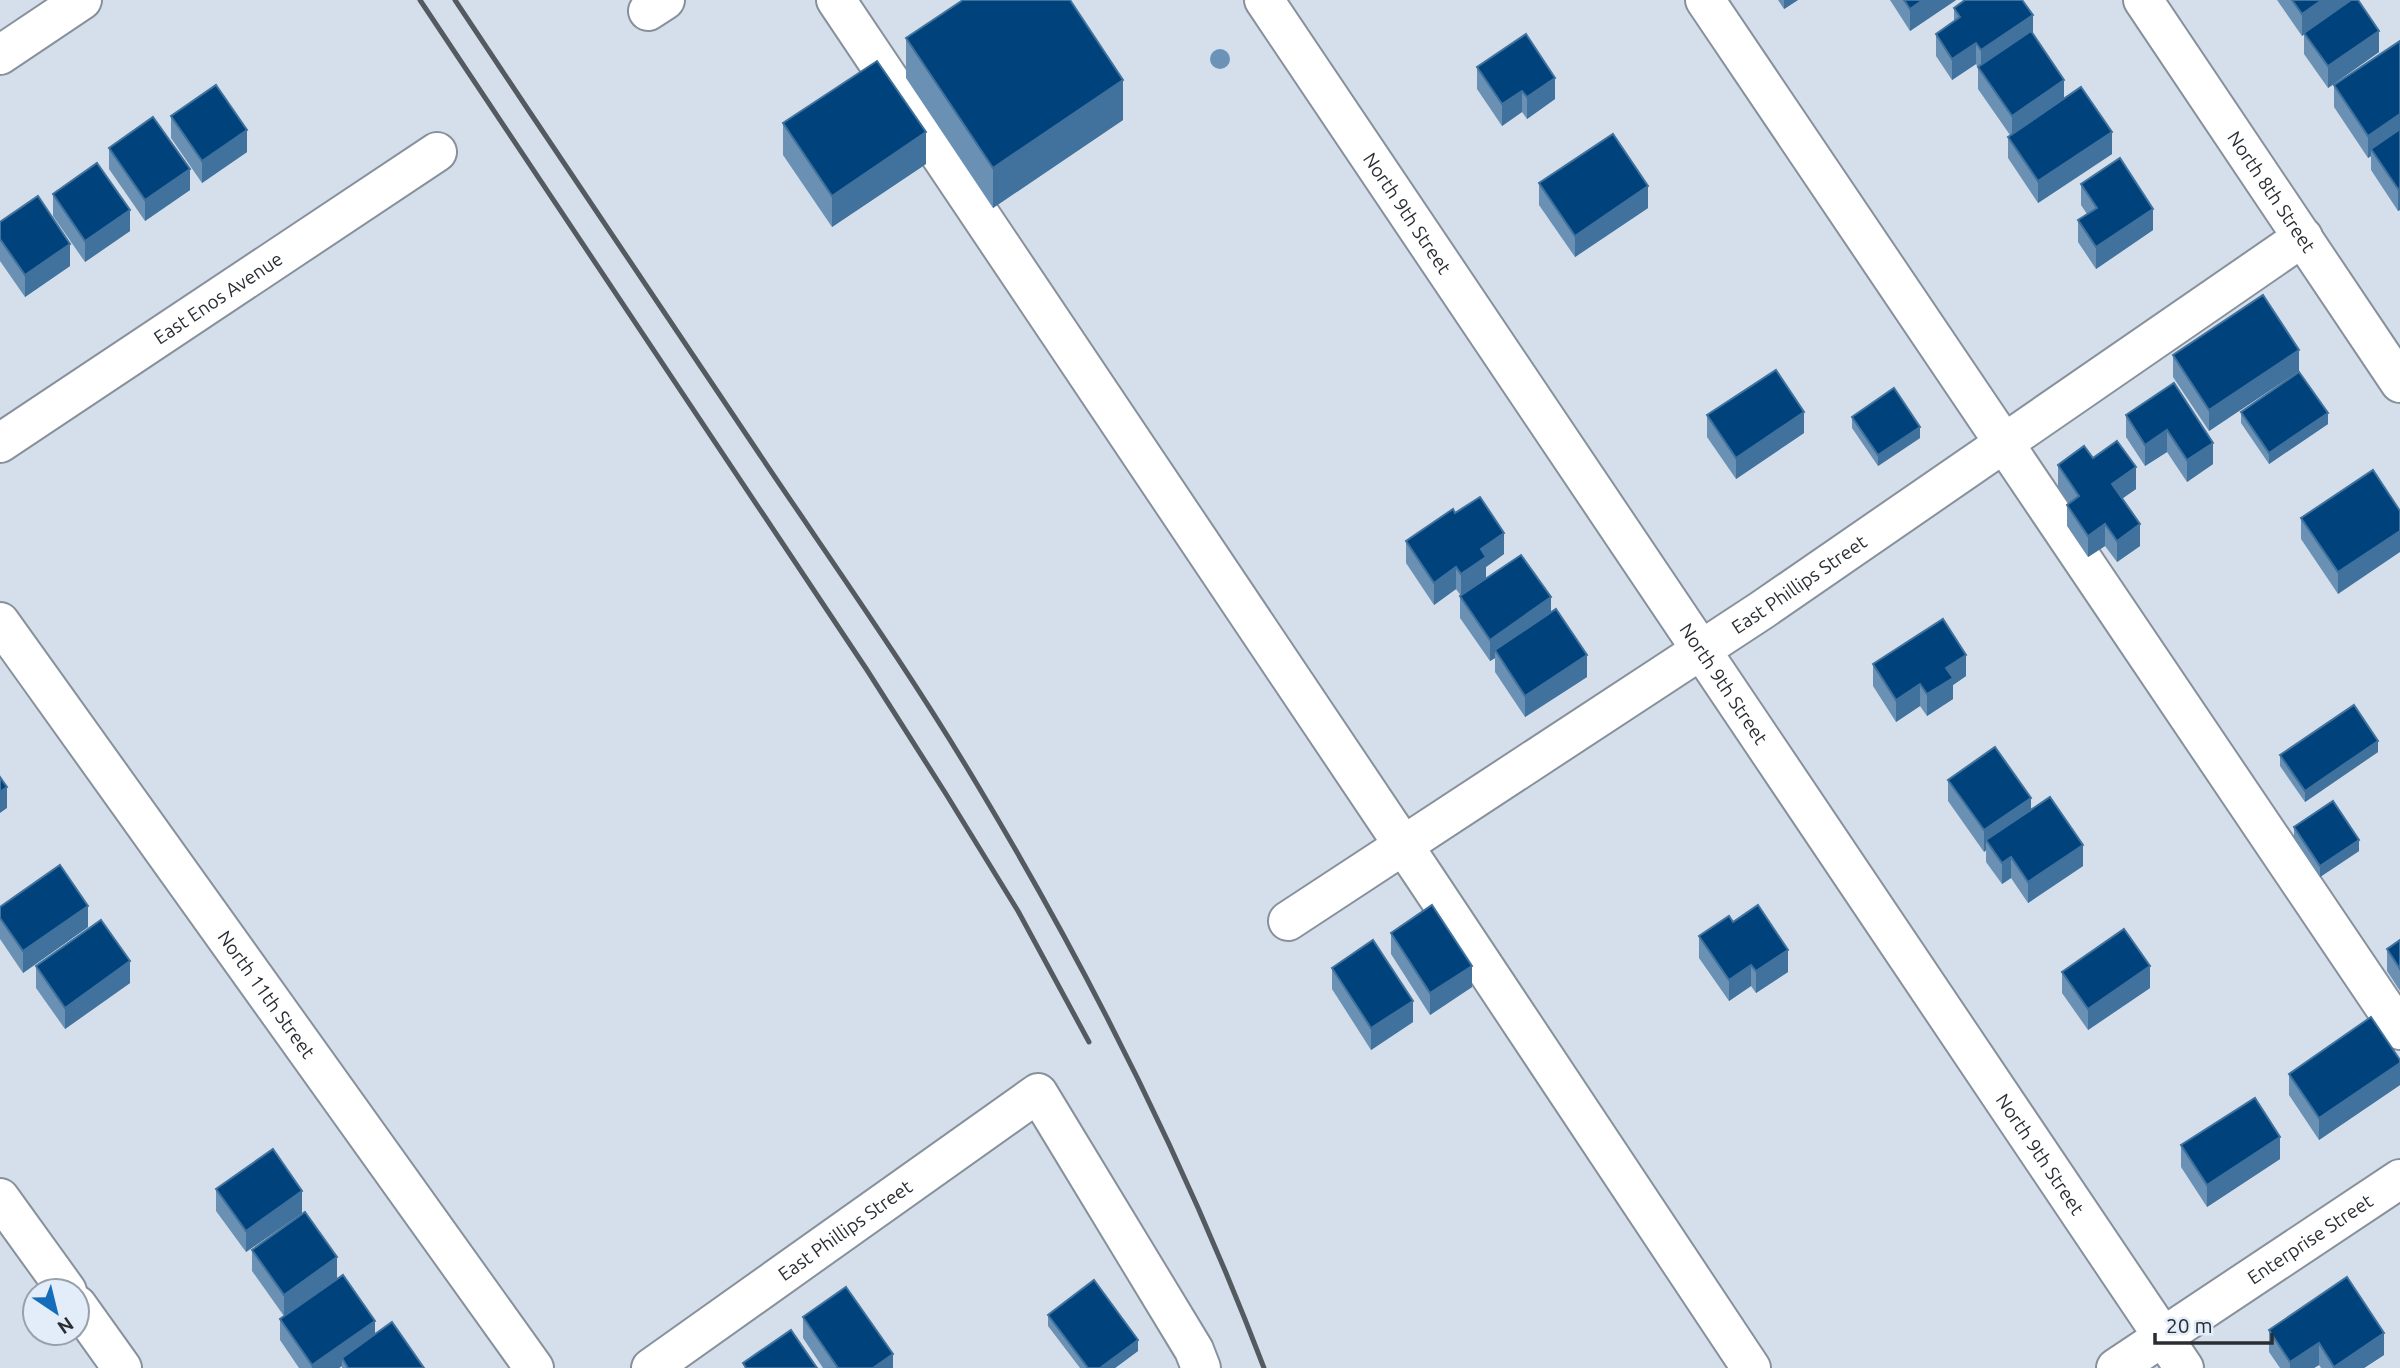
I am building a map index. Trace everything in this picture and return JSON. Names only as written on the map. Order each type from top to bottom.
[{"type":"street","points":[[0,55],[82,0]]},
{"type":"street","points":[[836,0],[1751,1368]]},
{"type":"street","name":"North 9th Street","points":[[1264,0],[2184,1368]]},
{"type":"street","points":[[1704,0],[2400,1030]]},
{"type":"street","name":"North 8th Street","points":[[2143,0],[2400,383]]},
{"type":"street","name":"East Enos Avenue","points":[[0,443],[437,152]]},
{"type":"street","name":"East Phillips Street","points":[[1289,921],[1762,610],[2303,237]]},
{"type":"street","name":"North 11th Street","points":[[0,622],[534,1368]]},
{"type":"street","name":"East Phillips Street","points":[[651,1368],[1038,1093],[1194,1350],[1201,1368]]},
{"type":"street","name":"Enterprise Street","points":[[2116,1368],[2400,1180]]},
{"type":"street","points":[[0,1198],[57,1277]]},
{"type":"street","points":[[91,1325],[122,1368]]},
{"type":"building","points":[[963,0],[1070,0],[1123,80],[993,168],[906,38]]},
{"type":"building","points":[[1904,0],[1923,0],[1910,9]]},
{"type":"building","points":[[1965,0],[2022,0],[2033,15],[1981,50],[1976,43],[1952,59],[1936,34],[1960,17],[1954,8]]},
{"type":"building","points":[[2292,0],[2322,0],[2302,14]]},
{"type":"building","points":[[2351,0],[2358,0],[2379,31],[2328,66],[2304,33]]},
{"type":"building","points":[[2031,31],[2064,80],[2012,116],[1978,67]]},
{"type":"building","points":[[1526,34],[1555,78],[1527,97],[1522,91],[1502,104],[1477,67]]},
{"type":"building","points":[[2400,41],[2400,114],[2368,136],[2334,85]]},
{"type":"building","points":[[877,61],[926,132],[832,196],[783,123]]},
{"type":"building","points":[[216,85],[247,130],[202,161],[171,116]]},
{"type":"building","points":[[2081,87],[2112,132],[2038,181],[2008,137]]},
{"type":"building","points":[[153,117],[190,169],[145,200],[109,148]]},
{"type":"building","points":[[2400,129],[2400,188],[2398,189],[2371,149]]},
{"type":"building","points":[[1613,134],[1648,186],[1575,236],[1539,183]]},
{"type":"building","points":[[2120,158],[2153,209],[2096,247],[2078,220],[2097,208],[2081,184]]},
{"type":"building","points":[[97,163],[130,210],[85,241],[53,194]]},
{"type":"building","points":[[38,196],[70,244],[25,275],[0,239],[0,222]]},
{"type":"building","points":[[2263,295],[2299,350],[2209,410],[2173,355]]},
{"type":"building","points":[[1776,370],[1804,412],[1736,458],[1707,415]]},
{"type":"building","points":[[2299,372],[2328,413],[2269,453],[2241,412]]},
{"type":"building","points":[[2174,383],[2213,443],[2187,460],[2167,430],[2145,445],[2126,415]]},
{"type":"building","points":[[1894,388],[1920,427],[1878,455],[1852,417]]},
{"type":"building","points":[[2117,441],[2136,467],[2112,484],[2140,524],[2117,541],[2105,524],[2088,536],[2067,505],[2079,496],[2058,465],[2084,446],[2093,458]]},
{"type":"building","points":[[2373,470],[2400,511],[2400,531],[2338,572],[2301,518]]},
{"type":"building","points":[[1480,497],[1504,533],[1481,549],[1486,557],[1461,574],[1456,567],[1434,583],[1406,541],[1453,509],[1455,513]]},
{"type":"building","points":[[1521,555],[1551,597],[1490,640],[1460,596]]},
{"type":"building","points":[[1556,609],[1587,655],[1525,696],[1495,650]]},
{"type":"building","points":[[1943,619],[1966,655],[1946,668],[1953,678],[1927,694],[1920,684],[1896,700],[1873,664]]},
{"type":"building","points":[[2354,705],[2378,741],[2305,791],[2280,755]]},
{"type":"building","points":[[1995,747],[2031,798],[1984,830],[1948,780]]},
{"type":"building","points":[[0,777],[7,787],[0,792]]},
{"type":"building","points":[[2050,797],[2083,845],[2028,882],[2011,857],[2002,863],[1986,840]]},
{"type":"building","points":[[2333,801],[2359,840],[2320,866],[2294,827]]},
{"type":"building","points":[[60,865],[88,906],[23,951],[0,918],[0,907]]},
{"type":"building","points":[[1432,905],[1472,966],[1430,993],[1391,933]]},
{"type":"building","points":[[1758,905],[1788,950],[1756,971],[1751,965],[1729,980],[1699,936],[1729,916],[1733,922]]},
{"type":"building","points":[[101,920],[130,961],[65,1008],[36,966]]},
{"type":"building","points":[[2124,929],[2150,966],[2088,1009],[2062,972]]},
{"type":"building","points":[[1373,940],[1413,1001],[1371,1028],[1332,968]]},
{"type":"building","points":[[2400,940],[2400,969],[2387,949]]},
{"type":"building","points":[[2371,1017],[2400,1063],[2319,1118],[2289,1074]]},
{"type":"building","points":[[2255,1098],[2280,1137],[2207,1185],[2181,1145]]},
{"type":"building","points":[[273,1149],[302,1191],[246,1231],[216,1189]]},
{"type":"building","points":[[305,1212],[337,1257],[284,1295],[252,1250]]},
{"type":"building","points":[[343,1275],[375,1321],[312,1365],[280,1319]]},
{"type":"building","points":[[2347,1277],[2384,1333],[2334,1367],[2319,1343],[2290,1362],[2269,1330]]},
{"type":"building","points":[[1094,1280],[1138,1340],[1100,1368],[1088,1368],[1048,1315]]},
{"type":"building","points":[[846,1287],[893,1354],[873,1368],[838,1368],[803,1317]]},
{"type":"building","points":[[392,1322],[424,1368],[348,1368],[342,1358]]},
{"type":"building","points":[[791,1330],[817,1368],[746,1368],[743,1363]]},
{"type":"railway","points":[[420,0],[867,670],[1018,911],[1089,1042]]},
{"type":"railway","points":[[455,0],[897,657],[978,786],[1059,927],[1134,1071],[1202,1218],[1264,1368]]}]
